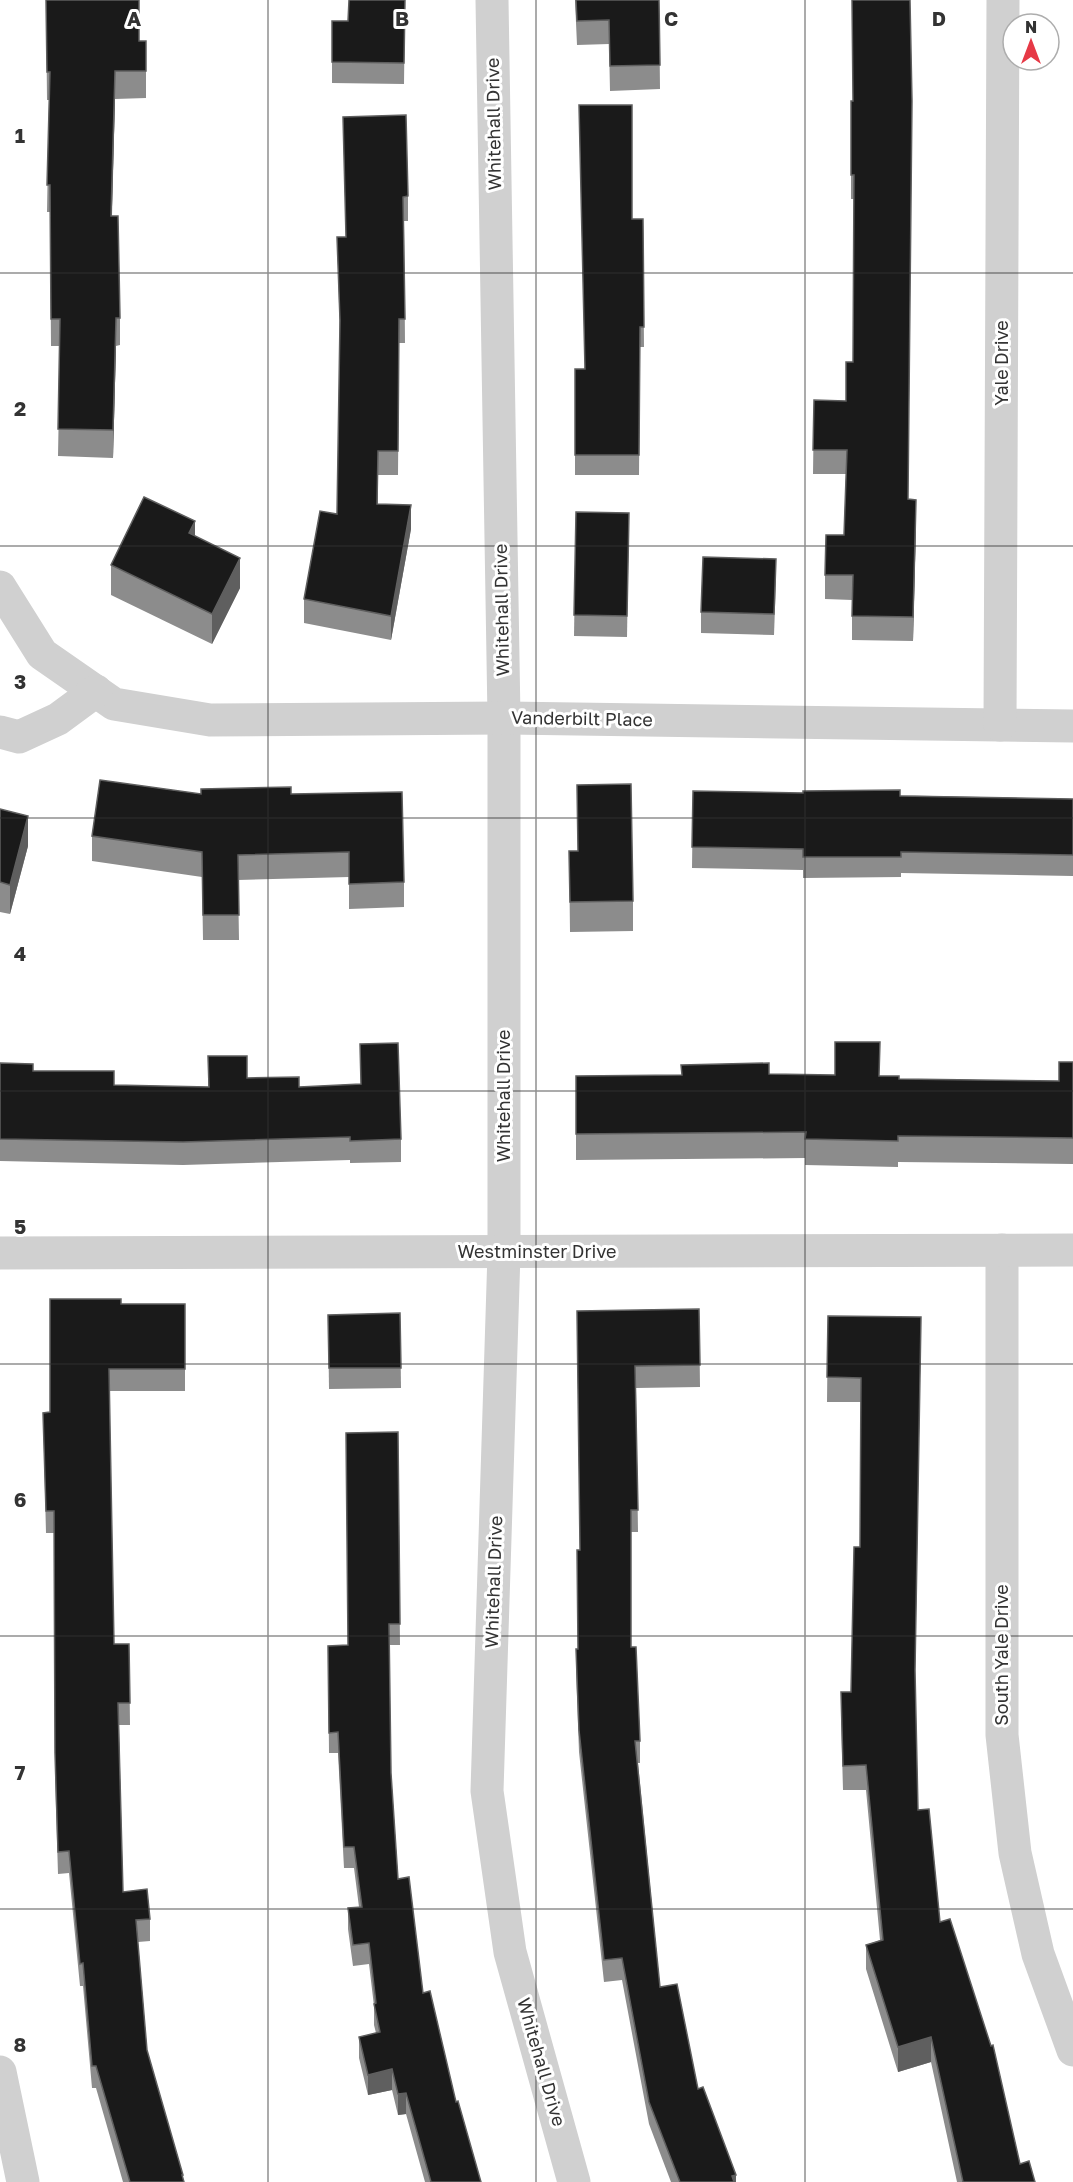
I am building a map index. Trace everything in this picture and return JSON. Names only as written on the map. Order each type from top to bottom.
[{"type":"street","name":"Whitehall Drive","points":[[492,0],[504,718],[504,1253],[487,1791],[510,1952],[574,2182]]},
{"type":"street","name":"Yale Drive","points":[[1000,725],[1003,0]]},
{"type":"street","name":"Vanderbilt Place","points":[[2,597],[42,654],[114,704],[210,720],[504,718],[1073,726]]},
{"type":"street","points":[[0,732],[19,737],[58,719],[96,691]]},
{"type":"street","name":"South Yale Drive","points":[[1002,1250],[1002,1735],[1015,1853],[1038,1954],[1073,2050]]},
{"type":"street","name":"Westminster Drive","points":[[0,1253],[1073,1250]]},
{"type":"street","points":[[0,2072],[23,2182]]},
{"type":"building","points":[[46,0],[139,0],[139,41],[146,41],[146,71],[115,71],[111,216],[118,216],[120,318],[116,318],[113,430],[58,429],[60,319],[51,319],[50,185],[47,185],[50,72],[47,72]]},
{"type":"building","points":[[349,0],[405,0],[404,63],[332,62],[332,21],[348,21]]},
{"type":"building","points":[[576,0],[659,0],[660,65],[610,66],[609,20],[577,21]]},
{"type":"building","points":[[852,0],[910,0],[912,101],[908,499],[916,500],[913,617],[852,616],[853,575],[825,575],[826,535],[844,535],[847,450],[813,450],[814,400],[846,401],[846,362],[853,362]]},
{"type":"building","points":[[579,105],[632,105],[632,219],[643,219],[644,327],[640,327],[639,455],[575,455],[575,369],[585,369]]},
{"type":"building","points":[[406,115],[408,196],[403,197],[405,319],[399,319],[398,451],[378,451],[377,504],[411,505],[391,616],[304,599],[320,511],[337,514],[340,320],[337,237],[346,237],[343,117]]},
{"type":"building","points":[[144,497],[195,521],[189,533],[240,558],[212,614],[111,565]]},
{"type":"building","points":[[576,512],[629,513],[627,616],[574,615]]},
{"type":"building","points":[[703,557],[776,559],[774,614],[701,612]]},
{"type":"building","points":[[100,780],[201,794],[201,789],[291,787],[291,794],[402,792],[404,882],[349,884],[349,852],[238,855],[239,915],[203,915],[202,852],[92,836]]},
{"type":"building","points":[[631,784],[633,901],[570,902],[569,851],[578,851],[577,785]]},
{"type":"building","points":[[900,790],[900,796],[1073,799],[1073,855],[901,852],[901,857],[803,857],[803,849],[692,847],[693,791],[803,793],[803,791]]},
{"type":"building","points":[[0,809],[28,816],[10,885],[0,882]]},
{"type":"building","points":[[835,1042],[880,1042],[879,1076],[899,1076],[899,1079],[1059,1081],[1059,1062],[1073,1062],[1073,1138],[898,1136],[898,1141],[805,1139],[806,1132],[576,1134],[576,1076],[682,1075],[681,1065],[769,1063],[769,1074],[835,1075]]},
{"type":"building","points":[[398,1043],[401,1139],[350,1141],[350,1137],[183,1142],[0,1139],[0,1063],[33,1064],[33,1071],[114,1071],[114,1085],[209,1087],[208,1056],[247,1056],[247,1078],[299,1077],[299,1087],[361,1084],[360,1044]]},
{"type":"building","points":[[50,1299],[121,1299],[121,1304],[185,1304],[185,1369],[109,1369],[114,1644],[129,1644],[130,1703],[118,1703],[123,1892],[147,1889],[150,1919],[136,1920],[147,2050],[184,2182],[130,2182],[96,2066],[92,2066],[83,1963],[80,1964],[69,1851],[58,1852],[55,1753],[54,1511],[46,1511],[43,1413],[50,1412]]},
{"type":"building","points":[[699,1309],[700,1365],[635,1366],[638,1510],[631,1510],[631,1647],[636,1647],[640,1741],[635,1741],[660,1987],[677,1984],[698,2089],[703,2087],[736,2175],[732,2176],[734,2182],[680,2182],[649,2102],[622,1958],[604,1960],[579,1730],[576,1649],[578,1649],[577,1550],[580,1550],[577,1311]]},
{"type":"building","points":[[400,1313],[401,1368],[329,1368],[328,1315]]},
{"type":"building","points":[[828,1316],[921,1317],[915,1670],[918,1810],[929,1809],[940,1922],[950,1919],[991,2046],[993,2045],[1020,2164],[1029,2161],[1035,2182],[963,2182],[931,2037],[898,2047],[866,1945],[883,1940],[866,1765],[843,1766],[841,1692],[851,1692],[854,1547],[860,1547],[861,1378],[827,1377]]},
{"type":"building","points":[[398,1432],[400,1624],[389,1624],[391,1773],[398,1879],[409,1877],[423,1993],[430,1991],[456,2102],[458,2101],[481,2182],[431,2182],[406,2093],[398,2094],[392,2069],[368,2075],[359,2037],[380,2032],[374,2004],[376,2003],[369,1943],[353,1945],[348,1908],[362,1907],[354,1847],[344,1847],[338,1732],[329,1733],[328,1646],[348,1645],[346,1433]]}]
